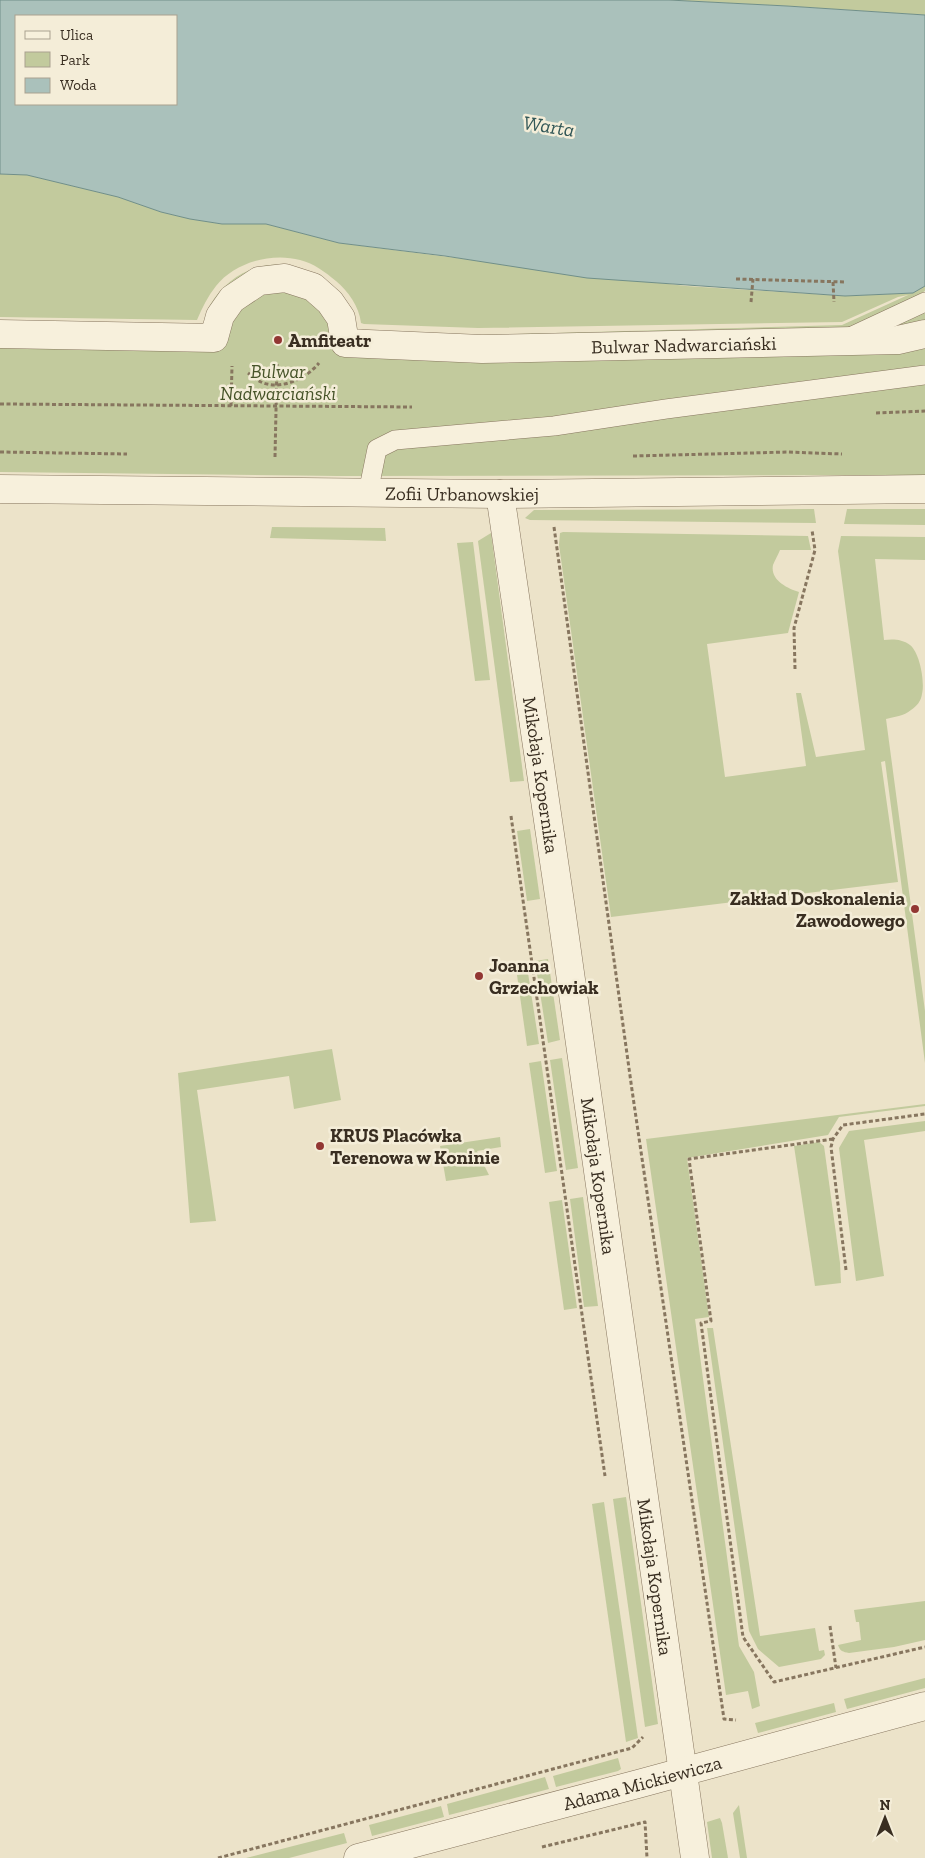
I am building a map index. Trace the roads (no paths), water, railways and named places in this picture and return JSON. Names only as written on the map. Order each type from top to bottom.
[{"type":"street","name":"Bulwar Nadwarciański","points":[[0,334],[214,338],[220,316],[232,299],[259,281],[284,278],[314,287],[330,302],[340,318],[346,343],[482,349],[898,340],[925,334]]},
{"type":"street","name":"Zofii Urbanowskiej","points":[[0,489],[500,494],[925,489]]},
{"type":"street","name":"Mikołaja Kopernika","points":[[500,494],[561,909],[695,1858]]},
{"type":"street","name":"Adama Mickiewicza","points":[[358,1858],[925,1706]]},
{"type":"lane","points":[[840,341],[925,302]]},
{"type":"lane","points":[[368,492],[377,448],[395,440],[554,426],[925,375]]},
{"type":"water","name":"Warta","points":[[0,0],[669,0],[925,15],[925,286],[913,293],[845,296],[587,278],[445,256],[339,243],[266,224],[222,224],[190,219],[161,212],[118,197],[27,175],[0,174]]},
{"type":"place","name":"Amfiteatr","points":[[278,340]]},
{"type":"place","name":"Zakład Doskonalenia Zawodowego","points":[[915,909]]},
{"type":"place","name":"Joanna Grzechowiak","points":[[479,976]]},
{"type":"place","name":"KRUS Placówka Terenowa w Koninie","points":[[320,1146]]}]
